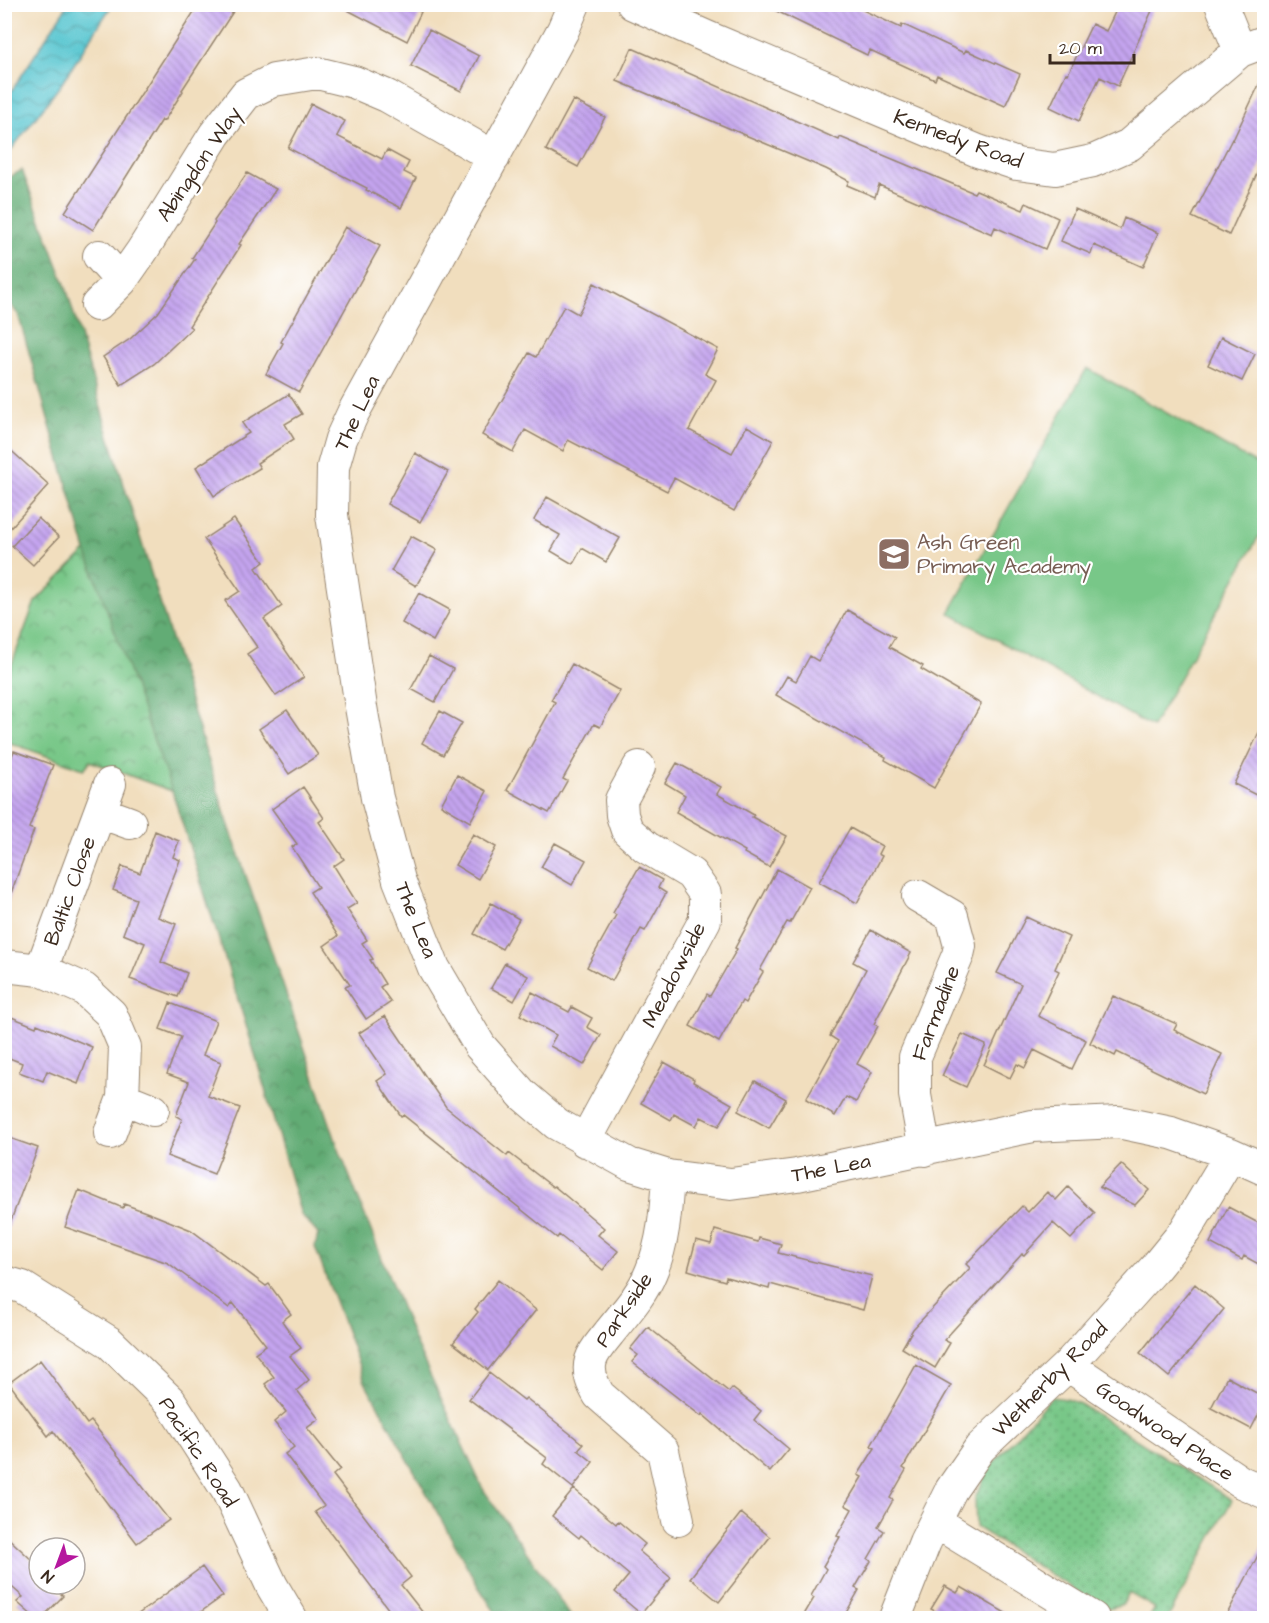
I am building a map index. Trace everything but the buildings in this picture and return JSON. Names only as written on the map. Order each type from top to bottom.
[{"type":"street","name":"The Lea","points":[[574,4],[563,30],[494,158],[352,413],[333,467],[332,515],[377,798],[399,880],[416,927],[434,968],[480,1046],[523,1095],[558,1124],[629,1164],[668,1176],[731,1184],[766,1180],[925,1150],[1033,1126],[1118,1122],[1171,1133],[1231,1154],[1264,1169]]},
{"type":"street","name":"Kennedy Road","points":[[633,4],[978,151],[1017,164],[1054,169],[1093,161],[1129,145],[1252,47]]},
{"type":"street","points":[[1221,4],[1252,47]]},
{"type":"street","name":"Abingdon Way","points":[[97,305],[121,280],[142,251],[214,134],[246,94],[274,80],[317,73],[354,82],[387,96],[494,158]]},
{"type":"street","points":[[99,256],[121,280]]},
{"type":"street","name":"Meadowside","points":[[585,1141],[705,920],[705,894],[691,874],[646,847],[627,830],[622,815],[621,801],[639,767]]},
{"type":"street","name":"Baltic Close","points":[[41,970],[105,798],[130,823]]},
{"type":"street","name":"Farmadine","points":[[918,896],[952,916],[960,946],[915,1057],[915,1095],[925,1150]]},
{"type":"street","name":"Baltic Close","points":[[4,966],[41,970],[84,989],[111,1014],[125,1047],[123,1098],[110,1133]]},
{"type":"street","points":[[123,1098],[153,1110]]},
{"type":"street","name":"Wetherby Road","points":[[895,1618],[925,1542],[951,1490],[980,1448],[1068,1365],[1154,1269],[1185,1231],[1231,1154]]},
{"type":"street","name":"Parkside","points":[[668,1176],[665,1216],[651,1273],[636,1300],[596,1351],[590,1366],[593,1386],[599,1395],[663,1451],[678,1520]]},
{"type":"street","name":"Pacific Road","points":[[4,1282],[22,1287],[109,1342],[170,1401],[227,1490],[272,1586],[291,1618]]},
{"type":"street","name":"Goodwood Place","points":[[1068,1365],[1241,1482],[1264,1492]]},
{"type":"street","points":[[936,1522],[1093,1618]]},
{"type":"green space","points":[[22,170],[66,287],[109,436],[225,814],[338,1147],[414,1340],[483,1489],[572,1618],[499,1618],[478,1586],[365,1382],[315,1247],[318,1234],[301,1215],[251,1041],[172,791],[90,761],[84,769],[5,741],[4,686],[35,602],[86,551],[18,314],[5,299],[5,172],[8,178]]},
{"type":"green space","points":[[1087,368],[1264,468],[1264,527],[1152,727],[949,613]]},
{"type":"green space","points":[[86,551],[172,791],[90,761],[84,769],[5,741],[4,685],[35,602]]},
{"type":"green space","points":[[1051,1397],[1067,1399],[1080,1404],[1232,1500],[1168,1618],[1149,1618],[1155,1608],[1129,1593],[1123,1604],[1105,1609],[976,1527],[975,1498],[989,1468]]},
{"type":"water","points":[[68,4],[112,5],[62,83],[5,158],[5,101]]},
{"type":"place","name":"Ash Green Primary Academy","points":[[894,554]]}]
